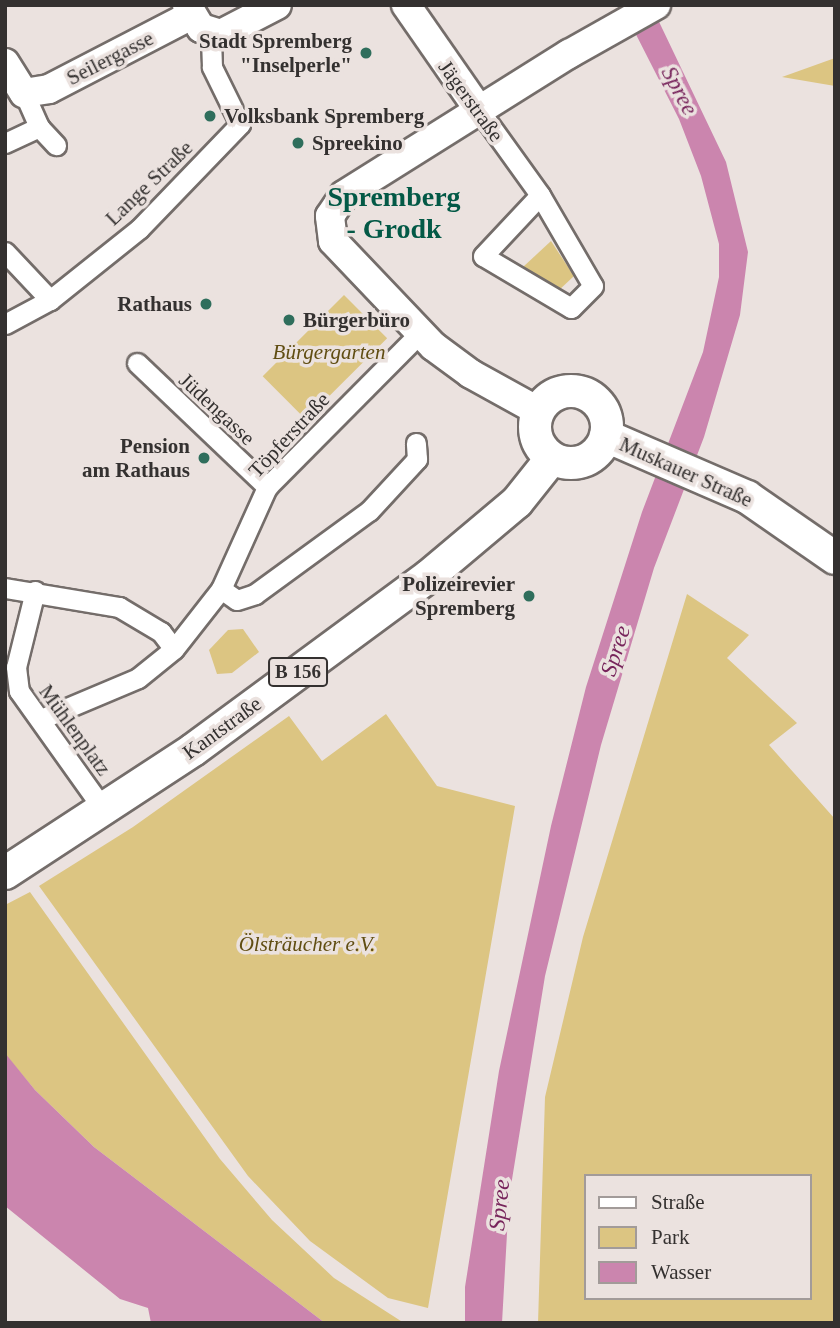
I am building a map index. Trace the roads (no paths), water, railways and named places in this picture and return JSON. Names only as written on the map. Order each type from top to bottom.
[{"type":"main road","points":[[197,19],[233,31],[278,5]]},
{"type":"main road","name":"Jägerstraße","points":[[406,5],[479,110]]},
{"type":"main road","points":[[538,411],[471,374],[420,333],[331,228],[344,195],[587,44],[656,5]]},
{"type":"main road","name":"Seilergasse","points":[[24,93],[49,89],[197,19]]},
{"type":"main road","points":[[5,63],[24,93]]},
{"type":"main road","points":[[578,391],[598,403],[607,424],[606,436],[584,460],[552,458],[535,432],[538,411],[555,394],[578,391]]},
{"type":"main road","name":"Muskauer Straße","points":[[606,436],[747,497],[835,558]]},
{"type":"main road","name":"Kantstraße","points":[[5,873],[104,810],[356,631],[489,530],[552,458]]},
{"type":"street","name":"Lange Straße","points":[[5,324],[50,300],[139,229],[240,124],[212,67],[197,19]]},
{"type":"street","points":[[24,93],[39,127],[56,145]]},
{"type":"street","name":"Jägerstraße","points":[[479,110],[540,195],[593,286],[571,308],[483,256],[540,195]]},
{"type":"street","points":[[5,143],[39,127]]},
{"type":"street","points":[[5,252],[50,300]]},
{"type":"street","name":"Töpferstraße","points":[[41,719],[138,678],[174,649],[221,589],[267,487],[420,333]]},
{"type":"street","name":"Jüdengasse","points":[[137,363],[267,487]]},
{"type":"street","points":[[221,589],[237,600],[255,594],[369,511],[417,459],[416,443]]},
{"type":"street","points":[[5,588],[118,607],[161,632],[174,649]]},
{"type":"street","name":"Mühlenplatz","points":[[35,592],[11,667],[19,691],[104,810]]},
{"type":"water","name":"Spree","points":[[621,5],[651,5],[726,162],[748,252],[740,315],[704,437],[654,568],[601,745],[545,976],[509,1198],[502,1323],[465,1323],[465,1287],[499,1071],[551,826],[586,687],[642,512],[703,352],[719,277],[719,244],[701,176],[679,119]]},
{"type":"water","points":[[5,1053],[35,1090],[94,1147],[325,1323],[151,1323],[148,1308],[120,1299],[5,1206]]},
{"type":"place","name":"Stadt Spremberg \"Inselperle\"","points":[[366,53]]},
{"type":"place","name":"Volksbank Spremberg","points":[[210,116]]},
{"type":"place","name":"Spreekino","points":[[298,143]]},
{"type":"place","name":"Rathaus","points":[[206,304]]},
{"type":"place","name":"Bürgerbüro","points":[[289,320]]},
{"type":"place","name":"Pension am Rathaus","points":[[204,458]]},
{"type":"place","name":"Polizeirevier Spremberg","points":[[529,596]]},
{"type":"district","name":"Spremberg - Grodk","points":[[394,213]]},
{"type":"park label","name":"Bürgergarten","points":[[329,352]]},
{"type":"park label","name":"Ölsträucher e.V.","points":[[307,944]]}]
